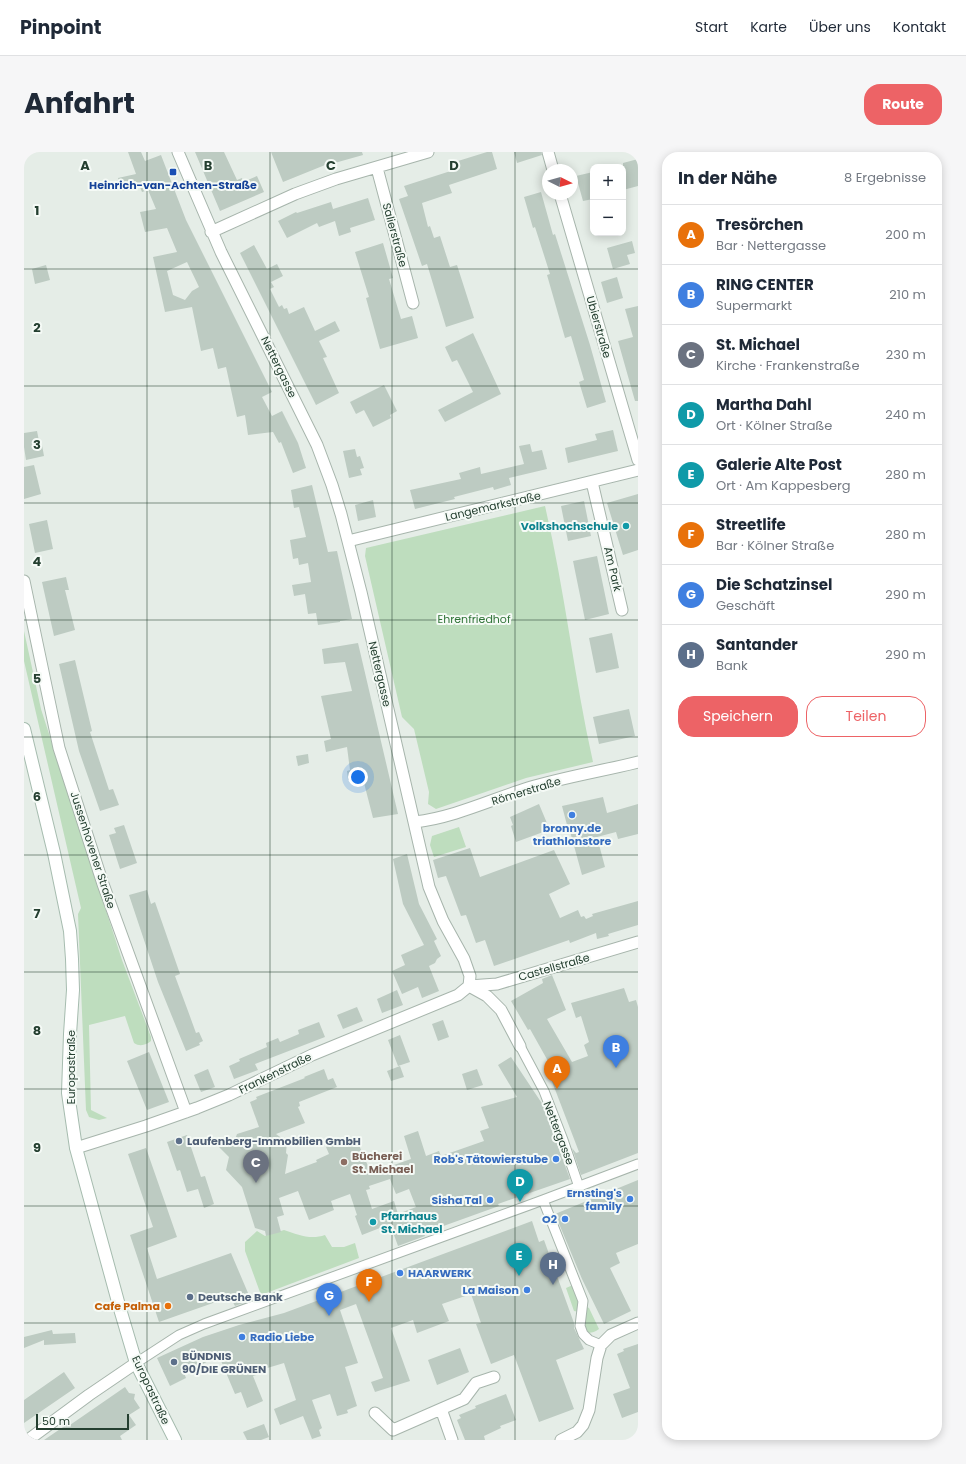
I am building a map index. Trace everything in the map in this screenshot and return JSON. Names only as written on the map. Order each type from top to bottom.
[{"type":"main road","name":"Europastraße","points":[[24,729],[54,853],[70,932],[73,990],[68,1093],[76,1148],[136,1363],[175,1440]]},
{"type":"street","name":"Nettergasse","points":[[178,152],[211,232],[317,445],[332,485],[361,592],[429,887],[443,921],[464,959],[470,976],[468,986],[487,996],[501,1010],[544,1091],[579,1187]]},
{"type":"street","points":[[211,232],[295,194],[336,179],[428,152]]},
{"type":"street","points":[[548,152],[551,164]]},
{"type":"street","name":"Salierstraße","points":[[377,168],[413,303]]},
{"type":"street","name":"Ubierstraße","points":[[562,200],[638,460]]},
{"type":"street","name":"Langemarkstraße","points":[[348,541],[638,470]]},
{"type":"street","name":"Am Park","points":[[592,482],[622,610]]},
{"type":"street","name":"Jussenhovener Straße","points":[[24,581],[59,748],[103,884],[186,1112]]},
{"type":"street","name":"Römerstraße","points":[[415,822],[448,816],[536,786],[638,762]]},
{"type":"street","name":"Castellstraße","points":[[468,986],[497,984],[638,942]]},
{"type":"street","name":"Frankenstraße","points":[[76,1148],[186,1112],[229,1095],[319,1052],[458,995],[468,986]]},
{"type":"street","points":[[28,1440],[89,1395],[179,1335],[204,1324],[638,1164]]},
{"type":"street","points":[[543,1200],[584,1301],[580,1326],[583,1334],[589,1340],[601,1346]]},
{"type":"street","points":[[561,1440],[576,1432],[583,1425],[589,1410],[597,1358],[601,1346],[611,1335],[638,1323]]},
{"type":"street","points":[[375,1413],[393,1430],[464,1399],[476,1383],[494,1377]]},
{"type":"street","points":[[441,1409],[452,1440]]},
{"type":"green space","name":"Ehrenfriedhof","points":[[545,506],[593,762],[526,778],[436,809],[428,804],[429,792],[414,729],[402,717],[365,556],[366,548]]},
{"type":"green space","points":[[24,631],[41,709],[122,960],[151,1037],[151,1041],[145,1044],[138,1045],[134,1043],[125,1016],[89,1025],[91,1110],[107,1118],[99,1120],[89,1117],[86,1110],[78,914],[81,908],[24,661]]},
{"type":"green space","points":[[459,827],[466,847],[434,857],[430,845],[432,836]]},
{"type":"green space","points":[[284,1230],[310,1237],[325,1235],[332,1247],[344,1247],[355,1243],[359,1258],[261,1295],[245,1251],[245,1242],[257,1231],[265,1236]]},
{"type":"green space","points":[[573,1285],[581,1301],[579,1312],[574,1311],[566,1288]]},
{"type":"green space","points":[[587,1307],[589,1308],[599,1329],[586,1333],[583,1325]]},
{"type":"building","points":[[128,152],[141,152],[145,161],[161,155],[186,220],[272,392],[262,397],[272,416],[282,411],[298,443],[306,468],[293,473],[281,442],[279,443],[273,432],[248,435],[245,415],[237,417],[226,367],[218,369],[213,348],[201,351],[192,307],[165,312],[153,257],[177,252],[167,228],[145,232],[140,212],[156,209],[148,190],[142,192],[140,187],[122,191],[118,178],[136,174]],"holes":[[[187,262],[199,287],[192,291],[185,300],[173,295],[167,271]]]},
{"type":"building","points":[[195,152],[224,152],[237,180],[242,178],[243,182],[257,176],[264,192],[220,211]]},
{"type":"building","points":[[271,152],[362,152],[363,155],[331,164],[330,163],[283,182]]},
{"type":"building","points":[[487,152],[492,152],[497,169],[449,185],[452,193],[422,203],[428,227],[430,226],[434,238],[440,236],[450,267],[457,265],[474,318],[446,327],[427,264],[422,266],[399,199],[408,196],[404,186],[460,168],[458,161]]},
{"type":"building","points":[[514,152],[541,152],[542,155],[517,163]]},
{"type":"building","points":[[638,159],[638,186],[626,189],[626,164],[623,163]]},
{"type":"building","points":[[590,173],[590,200],[583,201],[578,183],[578,176]]},
{"type":"building","points":[[541,192],[553,235],[555,234],[590,345],[606,402],[587,408],[579,382],[584,380],[571,336],[565,338],[547,275],[550,274],[535,227],[533,228],[524,197]]},
{"type":"building","points":[[368,198],[375,220],[350,228],[351,232],[339,236],[335,221],[319,227],[317,223],[287,238],[278,221],[296,212],[297,213],[331,202],[333,209]]},
{"type":"building","points":[[632,241],[635,253],[627,255],[630,264],[613,269],[607,248]]},
{"type":"building","points":[[383,243],[393,278],[389,279],[401,319],[412,316],[418,338],[380,349],[366,298],[369,297],[355,252]]},
{"type":"building","points":[[254,245],[267,269],[277,264],[283,276],[271,282],[274,287],[270,289],[279,307],[282,305],[284,309],[287,308],[289,314],[304,307],[315,331],[335,321],[340,331],[319,341],[327,357],[323,358],[339,393],[316,405],[240,253]]},
{"type":"building","points":[[46,265],[50,280],[35,284],[32,269]]},
{"type":"building","points":[[617,277],[623,298],[607,303],[601,282]]},
{"type":"building","points":[[638,306],[638,401],[635,401],[618,341],[633,337],[625,309]]},
{"type":"building","points":[[473,333],[501,394],[445,422],[438,410],[473,392],[457,360],[452,362],[445,347]]},
{"type":"building","points":[[384,385],[397,411],[390,415],[391,418],[373,427],[364,410],[356,414],[350,402]]},
{"type":"building","points":[[613,430],[618,451],[568,463],[565,448],[597,440],[595,434]]},
{"type":"building","points":[[37,431],[44,456],[26,460],[24,433]]},
{"type":"building","points":[[530,444],[532,452],[542,450],[547,469],[509,478],[511,485],[494,490],[493,487],[454,497],[455,499],[415,509],[410,490],[461,479],[459,473],[480,467],[481,474],[524,464],[519,446]]},
{"type":"building","points":[[355,449],[357,457],[360,456],[364,468],[360,469],[362,475],[349,478],[343,451]]},
{"type":"building","points":[[34,465],[41,494],[24,499],[24,467]]},
{"type":"building","points":[[312,485],[328,552],[337,551],[352,619],[318,625],[316,613],[308,614],[305,594],[294,596],[292,585],[311,582],[308,563],[299,565],[298,558],[293,559],[290,540],[306,537],[299,507],[294,508],[291,490]]},
{"type":"building","name":"Volkshochschule","points":[[638,494],[638,550],[623,555],[607,503]]},
{"type":"building","points":[[373,500],[376,517],[358,521],[355,505]]},
{"type":"building","points":[[584,501],[591,536],[568,541],[561,506]]},
{"type":"building","points":[[47,520],[53,549],[35,553],[29,524]]},
{"type":"building","points":[[597,556],[609,614],[585,620],[573,561]]},
{"type":"building","points":[[66,577],[69,590],[65,590],[75,630],[54,636],[42,582]]},
{"type":"building","points":[[612,633],[619,668],[596,673],[589,638]]},
{"type":"building","points":[[358,643],[398,814],[373,818],[363,779],[348,780],[347,771],[350,770],[347,747],[326,752],[324,741],[331,739],[321,696],[352,691],[345,662],[324,664],[322,649]]},
{"type":"building","points":[[75,660],[92,731],[90,732],[109,790],[113,789],[119,805],[100,811],[79,751],[59,664]]},
{"type":"building","points":[[629,709],[635,736],[599,744],[593,717]]},
{"type":"building","points":[[308,754],[309,763],[298,766],[296,756]]},
{"type":"building","points":[[603,797],[607,813],[638,804],[638,834],[618,839],[616,832],[597,837],[605,867],[582,875],[562,806]]},
{"type":"building","points":[[539,804],[549,828],[545,829],[546,831],[516,842],[510,817]]},
{"type":"building","points":[[124,825],[137,863],[120,869],[109,835],[116,833],[114,828]]},
{"type":"building","points":[[470,848],[480,877],[554,850],[570,884],[549,894],[560,918],[578,910],[581,917],[584,916],[586,919],[593,916],[592,914],[638,901],[638,925],[597,939],[596,933],[570,943],[569,940],[494,966],[485,940],[476,943],[466,915],[461,916],[446,876],[438,878],[433,860]]},
{"type":"building","points":[[407,854],[419,904],[437,939],[434,941],[441,956],[435,963],[429,966],[439,991],[422,998],[418,987],[402,994],[392,971],[405,965],[401,955],[424,945],[403,904],[393,859]]},
{"type":"building","points":[[147,890],[151,904],[155,902],[180,974],[175,976],[196,1033],[199,1032],[203,1041],[199,1043],[200,1045],[186,1051],[158,982],[129,895]]},
{"type":"building","points":[[552,975],[566,1010],[547,1019],[572,1062],[588,1056],[584,1045],[589,1042],[581,1016],[576,1018],[571,1003],[624,988],[629,1002],[636,1000],[638,1007],[638,1153],[581,1175],[572,1148],[576,1153],[579,1152],[548,1071],[553,1070],[530,1029],[528,1030],[511,1001],[543,983],[542,979]]},
{"type":"building","points":[[397,990],[403,1005],[382,1013],[377,999]]},
{"type":"building","points":[[357,1007],[363,1021],[343,1029],[337,1015]]},
{"type":"building","points":[[443,1020],[449,1037],[438,1041],[432,1024]]},
{"type":"building","points":[[319,1022],[325,1037],[255,1064],[258,1070],[234,1079],[229,1066],[240,1061],[239,1059],[267,1047],[266,1043],[278,1038],[280,1042],[299,1034],[298,1030]]},
{"type":"building","points":[[400,1035],[410,1062],[398,1066],[388,1040]]},
{"type":"building","points":[[149,1052],[169,1102],[147,1110],[127,1061]]},
{"type":"building","points":[[511,1057],[543,1105],[570,1179],[498,1204],[499,1206],[424,1233],[425,1236],[398,1246],[390,1224],[362,1235],[355,1216],[357,1215],[350,1194],[331,1201],[334,1210],[309,1220],[298,1191],[279,1198],[284,1215],[277,1217],[281,1232],[266,1236],[265,1231],[255,1228],[242,1187],[226,1170],[229,1157],[219,1147],[234,1142],[237,1134],[259,1127],[250,1102],[257,1099],[256,1097],[324,1069],[328,1080],[333,1078],[337,1087],[299,1102],[300,1106],[298,1107],[305,1123],[276,1134],[287,1142],[286,1153],[288,1155],[285,1174],[317,1162],[316,1160],[329,1154],[326,1147],[355,1136],[371,1173],[411,1159],[404,1136],[418,1131],[426,1156],[439,1151],[441,1156],[484,1141],[480,1131],[489,1128],[481,1107],[517,1097],[498,1065]],"holes":[[[390,1179],[396,1194],[409,1189],[416,1207],[398,1214],[394,1201],[372,1209],[366,1190],[370,1189],[369,1186]]]},
{"type":"building","points":[[400,1066],[404,1077],[391,1081],[387,1071]]},
{"type":"building","points":[[208,1069],[215,1087],[201,1092],[194,1075]]},
{"type":"building","points":[[477,1069],[483,1085],[467,1090],[462,1074]]},
{"type":"building","points":[[187,1135],[201,1177],[205,1176],[214,1204],[204,1208],[198,1189],[187,1192],[180,1170],[177,1171],[167,1142]]},
{"type":"building","points":[[146,1148],[177,1237],[147,1248],[157,1279],[231,1253],[251,1300],[235,1306],[230,1297],[159,1322],[130,1235],[153,1227],[128,1154]]},
{"type":"building","points":[[638,1180],[638,1244],[616,1253],[620,1263],[610,1268],[631,1311],[604,1324],[582,1279],[555,1214]]},
{"type":"building","points":[[532,1221],[539,1242],[544,1240],[574,1323],[574,1328],[584,1349],[556,1360],[574,1409],[539,1422],[514,1355],[491,1364],[476,1324],[481,1323],[471,1294],[442,1304],[449,1321],[417,1333],[413,1320],[391,1328],[410,1381],[375,1392],[371,1382],[383,1378],[356,1304],[340,1310],[358,1363],[345,1367],[357,1406],[347,1410],[348,1413],[337,1416],[330,1394],[312,1400],[322,1428],[319,1430],[321,1436],[312,1439],[303,1416],[280,1425],[274,1409],[296,1400],[284,1363],[264,1369],[264,1372],[253,1376],[263,1401],[247,1408],[241,1392],[235,1394],[219,1356],[184,1373],[186,1378],[170,1386],[157,1358],[203,1337],[239,1325],[284,1313]]},
{"type":"building","points":[[52,1330],[53,1334],[75,1333],[76,1343],[44,1345],[44,1340],[24,1348],[24,1337]]},
{"type":"building","points":[[638,1344],[638,1412],[622,1418],[613,1394],[630,1388],[617,1354],[624,1351],[623,1349]]},
{"type":"building","points":[[460,1348],[469,1372],[437,1385],[428,1360]]},
{"type":"building","points":[[64,1372],[75,1388],[24,1423],[24,1400]]},
{"type":"building","points":[[125,1387],[129,1393],[135,1394],[134,1399],[140,1408],[129,1415],[136,1425],[120,1436],[122,1440],[44,1440],[69,1423],[70,1425]]},
{"type":"building","points":[[506,1394],[516,1420],[500,1426],[501,1428],[484,1436],[485,1440],[465,1440],[457,1420],[461,1418],[459,1415],[476,1408],[475,1406]]},
{"type":"building","points":[[264,1424],[269,1437],[261,1440],[247,1440],[243,1432]]},
{"type":"place","name":"Heinrich-van-Achten-Straße","points":[[173,172]]},
{"type":"place","name":"Volkshochschule","points":[[626,526]]},
{"type":"place","name":"bronny.de triathlonstore","points":[[572,815]]},
{"type":"place","name":"RING CENTER","points":[[616,1068]]},
{"type":"place","name":"Tresörchen","points":[[557,1089]]},
{"type":"place","name":"Laufenberg-Immobilien GmbH","points":[[179,1141]]},
{"type":"place","name":"Rob's Tätowierstube","points":[[556,1159]]},
{"type":"place","name":"Bücherei St. Michael","points":[[344,1162]]},
{"type":"place","name":"St. Michael","points":[[256,1183]]},
{"type":"place","name":"Ernsting's family","points":[[630,1199]]},
{"type":"place","name":"Sisha Tal","points":[[490,1200]]},
{"type":"place","name":"Martha Dahl","points":[[520,1202]]},
{"type":"place","name":"O2","points":[[565,1219]]},
{"type":"place","name":"Pfarrhaus St. Michael","points":[[373,1222]]},
{"type":"place","name":"HAARWERK","points":[[400,1273]]},
{"type":"place","name":"Galerie Alte Post","points":[[519,1276]]},
{"type":"place","name":"Santander","points":[[553,1285]]},
{"type":"place","name":"La Maison","points":[[527,1290]]},
{"type":"place","name":"Deutsche Bank","points":[[190,1297]]},
{"type":"place","name":"Streetlife","points":[[369,1302]]},
{"type":"place","name":"Cafe Palma","points":[[168,1306]]},
{"type":"place","name":"Die Schatzinsel","points":[[329,1316]]},
{"type":"place","name":"Radio Liebe","points":[[242,1337]]},
{"type":"place","name":"BÜNDNIS 90/DIE GRÜNEN","points":[[174,1362]]}]
